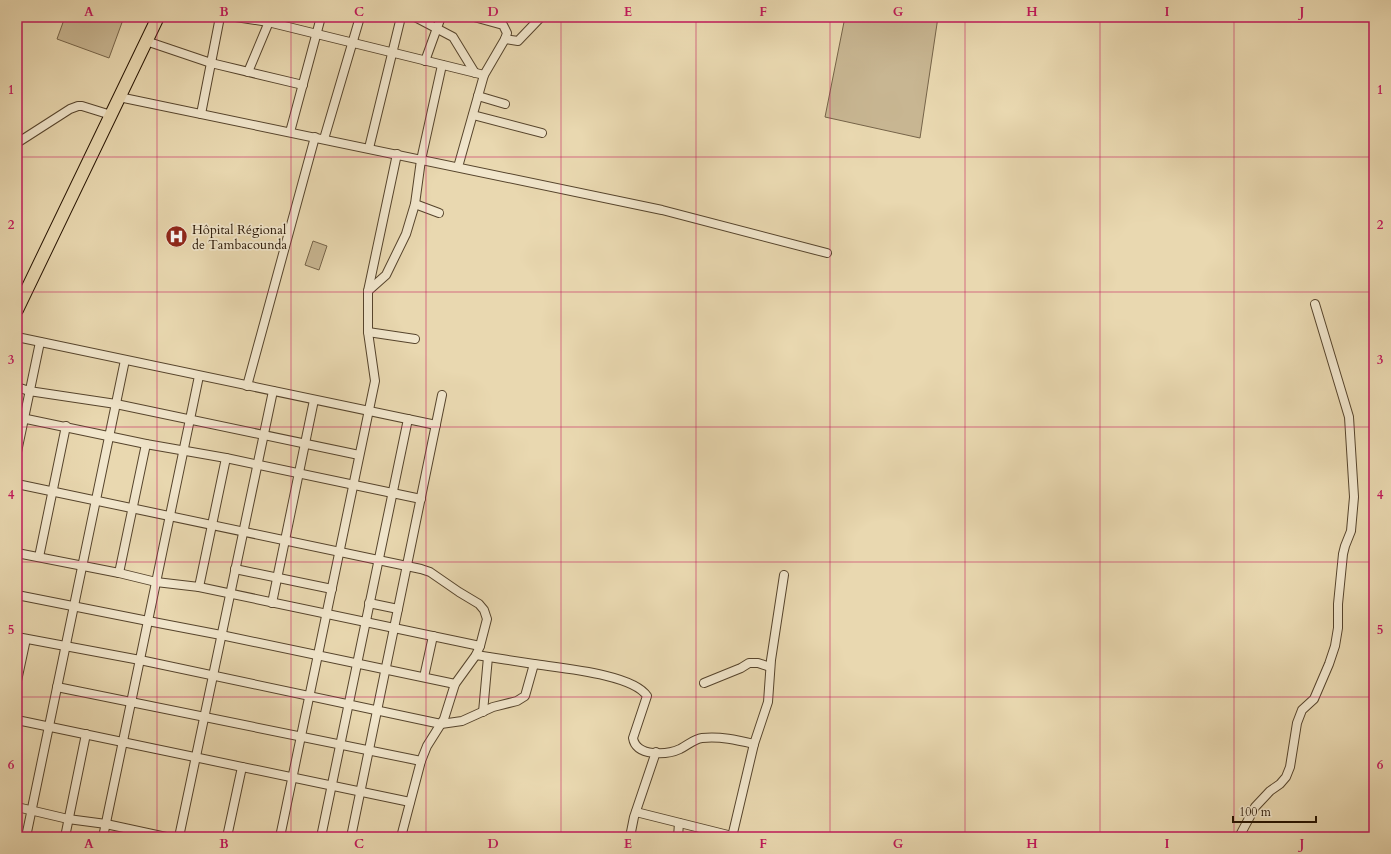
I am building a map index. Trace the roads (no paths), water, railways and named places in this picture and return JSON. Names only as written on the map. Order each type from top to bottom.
[{"type":"highway","points":[[17,310],[20,294],[120,97],[158,17]]},
{"type":"street","points":[[201,114],[220,17]]},
{"type":"street","points":[[236,17],[270,20],[316,34],[479,74]]},
{"type":"street","points":[[290,132],[321,17]]},
{"type":"street","points":[[247,386],[319,138],[360,17]]},
{"type":"street","points":[[369,148],[401,17]]},
{"type":"street","points":[[415,17],[453,37],[479,74]]},
{"type":"street","points":[[425,61],[441,17]]},
{"type":"street","points":[[458,167],[478,96],[479,74],[505,39],[507,32],[503,25],[474,17]]},
{"type":"street","points":[[505,39],[518,41],[541,17]]},
{"type":"street","points":[[248,72],[270,20]]},
{"type":"street","points":[[146,40],[211,63],[303,85]]},
{"type":"street","points":[[368,291],[386,275],[406,234],[416,204],[421,160],[442,65]]},
{"type":"street","points":[[478,96],[505,104]]},
{"type":"street","points":[[120,97],[662,210],[827,253]]},
{"type":"street","points":[[17,143],[70,109],[78,106],[111,115]]},
{"type":"street","points":[[473,115],[542,133]]},
{"type":"street","points":[[280,837],[374,381],[368,332],[368,291],[397,154]]},
{"type":"street","points":[[416,204],[439,213]]},
{"type":"street","points":[[1239,837],[1255,807],[1270,790],[1280,784],[1286,776],[1290,767],[1297,723],[1302,710],[1314,700],[1329,664],[1338,628],[1338,604],[1343,554],[1351,531],[1354,497],[1349,417],[1315,304]]},
{"type":"street","points":[[368,332],[415,339]]},
{"type":"street","points":[[17,337],[436,425]]},
{"type":"street","points":[[17,452],[20,417],[29,390],[40,342]]},
{"type":"street","points":[[17,836],[25,837],[31,811],[125,360]]},
{"type":"street","points":[[104,837],[199,376]]},
{"type":"street","points":[[17,387],[116,404],[359,455]]},
{"type":"street","points":[[179,837],[273,391]]},
{"type":"street","points":[[350,837],[442,395]]},
{"type":"street","points":[[272,603],[314,400]]},
{"type":"street","points":[[20,417],[146,444],[257,464],[421,499]]},
{"type":"street","points":[[321,837],[408,419]]},
{"type":"street","points":[[39,557],[66,426]]},
{"type":"street","points":[[119,573],[146,444]]},
{"type":"street","points":[[199,587],[226,458]]},
{"type":"street","points":[[17,484],[407,565],[430,572],[459,592],[480,604],[487,619],[480,646],[476,655],[455,684],[444,719],[427,746],[421,762],[401,837]]},
{"type":"street","points":[[17,553],[119,573],[156,582],[199,587],[480,646]]},
{"type":"street","points":[[235,569],[332,589]]},
{"type":"street","points":[[636,812],[733,837],[754,744],[768,702],[770,667],[784,575]]},
{"type":"street","points":[[17,595],[148,622],[222,635],[455,684]]},
{"type":"street","points":[[370,603],[398,609]]},
{"type":"street","points":[[424,677],[433,636]]},
{"type":"street","points":[[17,637],[140,660],[441,724],[462,721],[494,707],[517,701],[525,696],[534,664]]},
{"type":"street","points":[[17,681],[26,639]]},
{"type":"street","points":[[476,655],[565,668],[609,677],[631,684],[640,689],[647,696],[633,738],[634,743],[638,748],[647,751],[668,752],[680,749],[697,739],[704,738],[734,739],[754,744]]},
{"type":"street","points":[[483,712],[488,657]]},
{"type":"street","points":[[704,683],[741,668],[749,663],[758,663],[770,667]]},
{"type":"street","points":[[57,687],[421,762]]},
{"type":"street","points":[[17,720],[410,802]]},
{"type":"street","points":[[64,837],[86,734]]},
{"type":"street","points":[[630,837],[636,812],[656,752]]},
{"type":"street","points":[[227,837],[242,767]]},
{"type":"street","points":[[17,807],[68,819],[106,824],[142,834],[166,837]]},
{"type":"street","points":[[678,837],[680,823]]},
{"type":"place","name":"Hôpital Régional de Tambacounda","points":[[177,237]]}]
